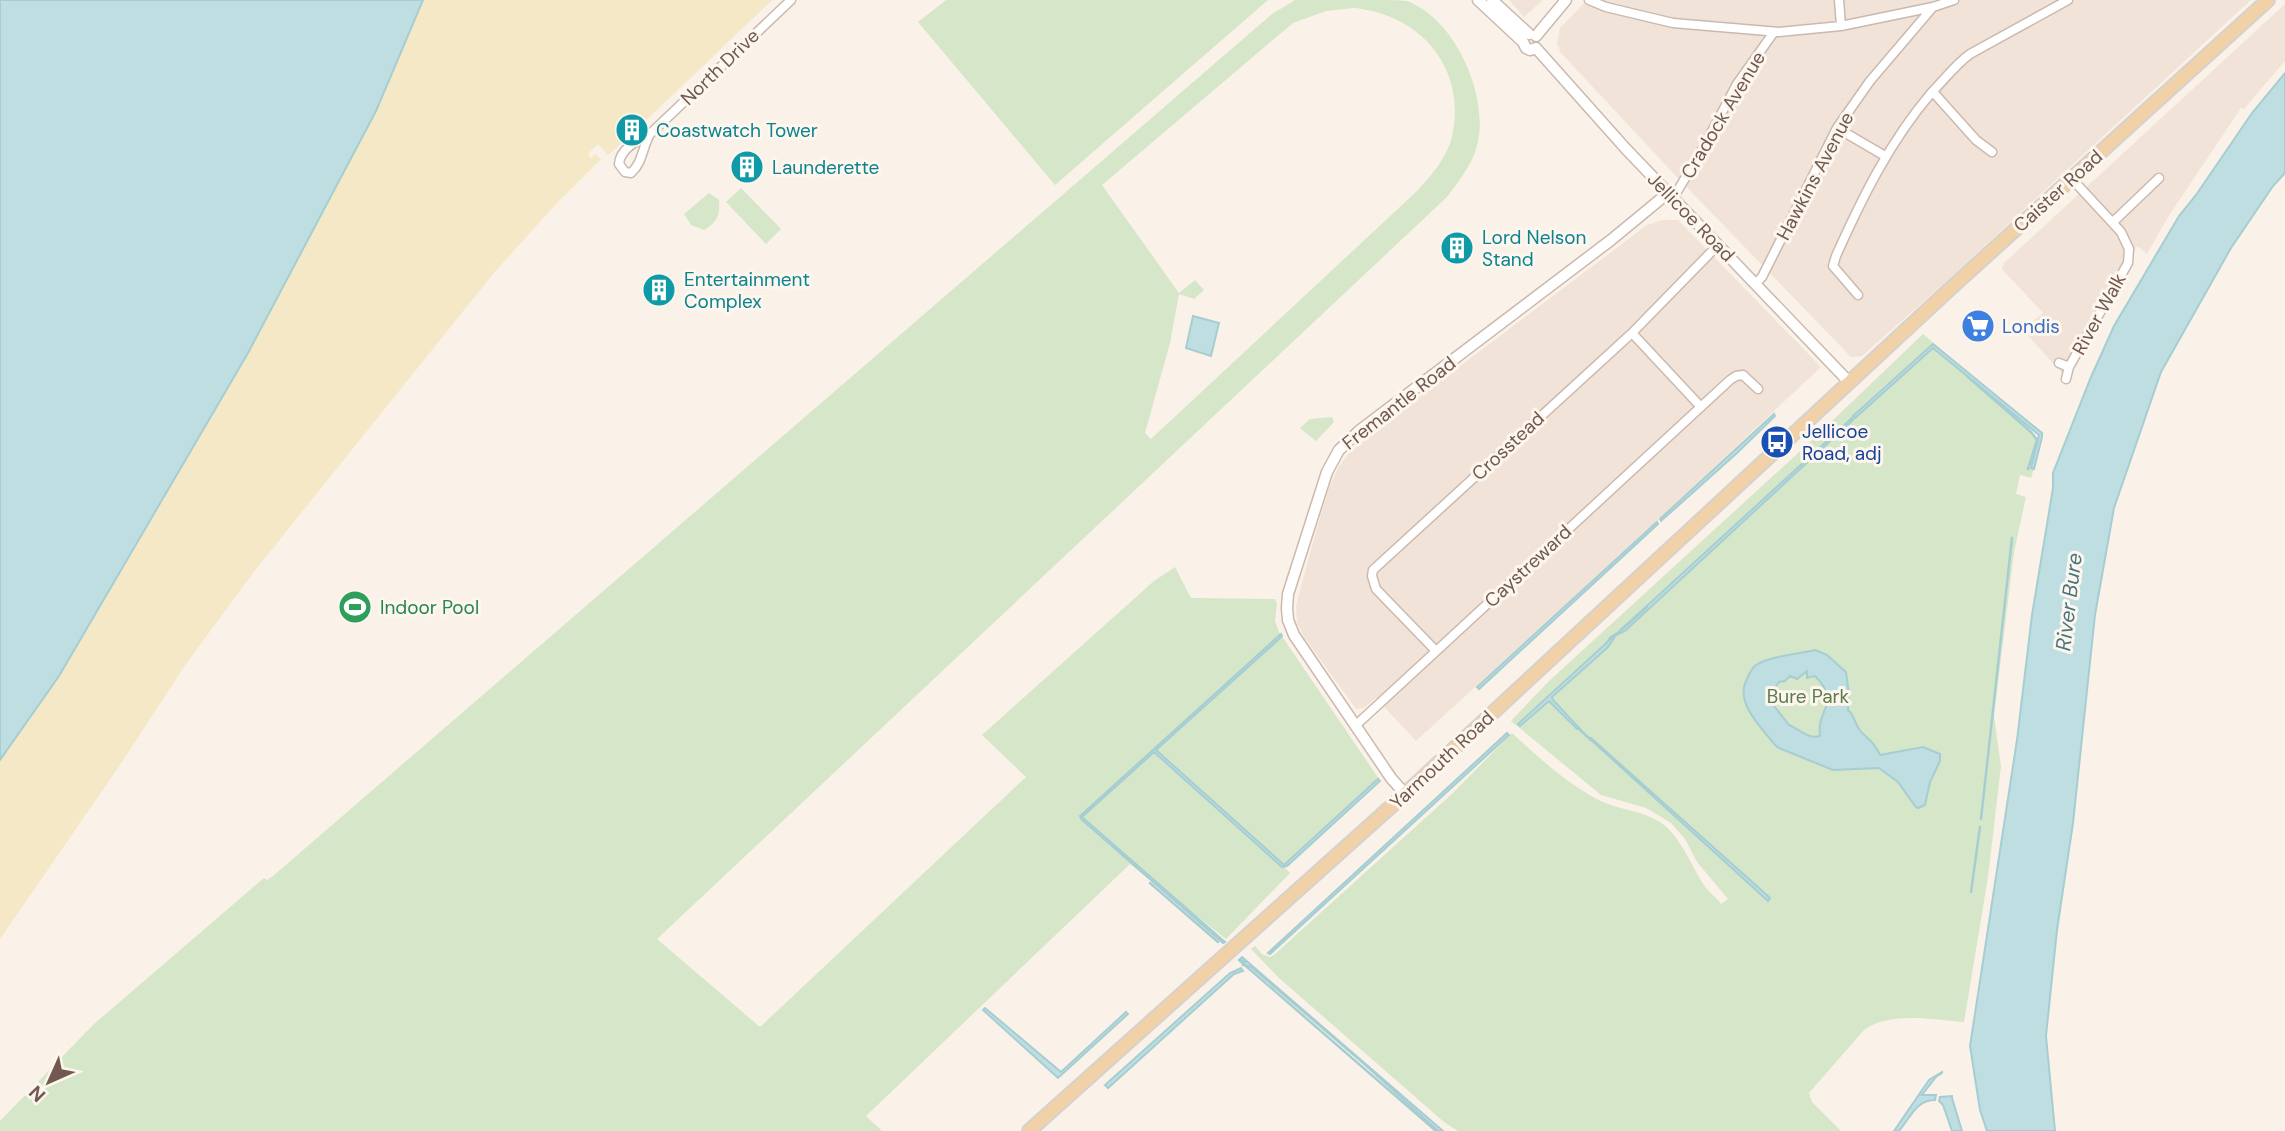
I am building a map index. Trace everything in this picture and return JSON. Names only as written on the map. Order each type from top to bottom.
[{"type":"main road","name":"Caister Road","points":[[1850,383],[2268,0]]},
{"type":"main road","name":"Yarmouth Road","points":[[1029,1131],[1405,794],[1850,383]]},
{"type":"street","name":"North Drive","points":[[650,134],[639,165],[631,173],[625,173],[618,160],[620,156],[637,140],[650,134],[791,0]]},
{"type":"street","name":"Jellicoe Road","points":[[1478,0],[1529,37]]},
{"type":"street","name":"Jellicoe Road","points":[[1492,0],[1529,37]]},
{"type":"street","points":[[1529,37],[1564,0]]},
{"type":"street","points":[[1588,0],[1673,23],[1774,32],[1841,26],[1933,7],[1954,0]]},
{"type":"street","points":[[1839,0],[1841,26]]},
{"type":"street","points":[[1858,295],[1833,266],[1853,218],[1885,156],[1914,114],[1956,64],[2068,0]]},
{"type":"street","name":"Hawkins Avenue","points":[[1755,284],[1762,277],[1838,128],[1870,81],[1933,7]]},
{"type":"street","name":"Cradock Avenue","points":[[1670,195],[1678,190],[1737,84],[1774,32]]},
{"type":"street","name":"Jellicoe Road","points":[[1529,37],[1527,49],[1536,48],[1670,195],[1850,383]]},
{"type":"street","points":[[1933,92],[1976,140],[1993,152]]},
{"type":"street","points":[[1838,128],[1885,156]]},
{"type":"street","points":[[2113,222],[2159,178]]},
{"type":"street","name":"River Walk","points":[[2066,379],[2069,368],[2128,263],[2129,249],[2127,240],[2113,222],[2072,179]]},
{"type":"street","name":"Fremantle Road","points":[[1405,794],[1355,726],[1294,635],[1288,620],[1288,596],[1327,472],[1339,450],[1359,431],[1670,195]]},
{"type":"street","name":"Crosstead","points":[[1436,652],[1376,589],[1371,576],[1373,570],[1632,333],[1718,245]]},
{"type":"street","points":[[1632,333],[1701,407]]},
{"type":"street","name":"River Walk","points":[[2059,363],[2069,368]]},
{"type":"street","name":"Caystreward","points":[[1355,726],[1736,376],[1744,376],[1758,389]]},
{"type":"shaded area","points":[[1509,0],[1543,0],[1524,17]]},
{"type":"shaded area","points":[[1587,0],[2251,0],[1940,287],[1862,356],[1851,357],[1561,53],[1557,44],[1560,28]]},
{"type":"shaded area","points":[[2285,4],[2285,61],[2244,109],[2241,108],[2168,217],[2147,254],[2137,246],[2067,379],[2023,330],[2043,313],[2002,269],[2004,263]]},
{"type":"shaded area","points":[[1662,220],[1678,220],[1821,367],[1416,741],[1376,698],[1364,708],[1356,709],[1304,637],[1297,623],[1296,606],[1330,485],[1338,468],[1349,453],[1386,422],[1647,225]]},
{"type":"green space","points":[[946,0],[1268,0],[1055,185],[918,22]]},
{"type":"green space","points":[[1295,0],[1407,1],[1425,10],[1454,42],[1473,84],[1480,127],[1475,153],[1464,173],[1447,197],[657,939],[760,1027],[1026,777],[982,735],[1154,581],[1175,567],[1191,598],[1275,599],[1275,621],[1279,632],[1379,779],[1284,867],[1290,873],[1226,939],[1130,864],[866,1116],[882,1131],[0,1131],[0,1121],[94,1024],[264,878],[267,880],[273,876],[1272,14]],"holes":[[[1354,8],[1377,12],[1398,20],[1417,32],[1432,47],[1444,65],[1452,85],[1455,107],[1451,140],[1444,156],[1417,191],[1151,439],[1145,433],[1170,343],[1179,294],[1194,299],[1204,290],[1195,280],[1179,293],[1102,185],[1293,23],[1326,11]]]},
{"type":"green space","points":[[741,188],[781,229],[766,244],[726,202]]},
{"type":"green space","points":[[709,193],[719,200],[719,210],[715,221],[704,230],[691,225],[684,214]]},
{"type":"green space","name":"Bure Park","points":[[1923,334],[2007,407],[2041,445],[2031,478],[2020,475],[2016,494],[2026,497],[2014,552],[1994,716],[2001,766],[1988,877],[1964,1022],[1899,1019],[1887,1020],[1864,1030],[1809,1093],[1812,1102],[1841,1131],[1458,1131],[1444,1122],[1279,978],[1251,949],[1255,946],[1262,954],[1270,957],[1274,955],[1454,792],[1512,733],[1579,789],[1603,802],[1650,817],[1664,825],[1682,847],[1706,888],[1721,904],[1728,899],[1697,862],[1685,839],[1671,823],[1646,808],[1601,795],[1511,721],[1549,681],[1809,443]]},
{"type":"green space","points":[[1332,417],[1334,422],[1316,441],[1300,428],[1310,419]]},
{"type":"sand","points":[[412,0],[772,0],[636,130],[632,127],[629,130],[632,134],[608,155],[598,144],[588,154],[591,158],[595,154],[601,159],[493,274],[253,573],[186,664],[0,939],[0,670]]},
{"type":"water","points":[[0,0],[423,0],[376,111],[248,353],[59,676],[0,760]]},
{"type":"water","name":"River Bure","points":[[2285,73],[2285,173],[2273,186],[2231,248],[2161,372],[2114,508],[2095,615],[2073,823],[2057,930],[2046,1036],[2055,1131],[1987,1131],[1980,1110],[1970,1046],[2017,740],[2053,473],[2114,326],[2179,216],[2252,113]]},
{"type":"water","points":[[1193,316],[1219,323],[1211,356],[1186,348]]},
{"type":"water","points":[[1933,344],[2042,433],[2034,469],[2031,468],[2039,435],[1933,348],[1855,418],[1853,416]]},
{"type":"water","points":[[1774,414],[1775,416],[1737,453],[1661,521],[1660,519]]},
{"type":"water","points":[[1852,418],[1853,420],[1625,631],[1616,635],[1608,647],[1552,697],[1580,729],[1549,701],[1520,726],[1518,724]]},
{"type":"water","points":[[1657,522],[1658,524],[1479,689],[1477,687]]},
{"type":"water","points":[[1281,634],[1278,640],[1156,750],[1284,865],[1378,779],[1380,781],[1287,866],[1282,867],[1154,752],[1082,817],[1225,942],[1223,943],[1080,816]]},
{"type":"water","points":[[1815,650],[1827,655],[1846,672],[1848,710],[1880,755],[1923,747],[1940,754],[1925,805],[1918,808],[1915,806],[1898,782],[1879,768],[1833,770],[1779,748],[1751,714],[1746,705],[1744,688],[1756,665],[1769,659]],"holes":[[[1807,671],[1807,678],[1815,676],[1827,693],[1828,700],[1821,718],[1820,736],[1816,737],[1789,725],[1771,702],[1775,700],[1773,691],[1779,682],[1790,676],[1797,679]]]},
{"type":"water","points":[[1507,733],[1509,735],[1268,953]]},
{"type":"water","points":[[1589,738],[1770,898],[1768,901]]},
{"type":"water","points":[[1242,957],[1443,1131],[1438,1131],[1251,967],[1243,965],[1245,962],[1240,959]]},
{"type":"water","points":[[1241,968],[1243,971],[1234,974],[1108,1088],[1105,1085],[1230,973]]},
{"type":"water","points":[[985,1008],[1061,1072],[1126,1012],[1128,1014],[1058,1078],[983,1010]]},
{"type":"water","points":[[1942,1072],[1922,1095],[1936,1095],[1935,1100],[1918,1106],[1899,1131],[1894,1131],[1929,1080]]},
{"type":"water","points":[[1952,1096],[1962,1131],[1952,1131],[1939,1101],[1940,1097]]},
{"type":"waterway","points":[[1968,377],[2037,440],[2028,469]]},
{"type":"waterway","points":[[1981,819],[2012,538]]},
{"type":"waterway","points":[[1621,630],[1647,607]]},
{"type":"waterway","points":[[1606,644],[1616,634]]},
{"type":"waterway","points":[[1578,728],[1591,740]]},
{"type":"waterway","points":[[1971,892],[1980,827]]},
{"type":"waterway","points":[[1150,883],[1218,942]]},
{"type":"waterway","points":[[1239,960],[1436,1131]]},
{"type":"place","name":"Coastwatch Tower","points":[[632,130]]},
{"type":"place","name":"Launderette","points":[[747,167]]},
{"type":"place","name":"Lord Nelson Stand","points":[[1457,248]]},
{"type":"place","name":"Entertainment Complex","points":[[659,290]]},
{"type":"place","name":"Londis","points":[[1978,326]]},
{"type":"place","name":"Jellicoe Road, adj","points":[[1777,442]]},
{"type":"place","name":"Indoor Pool","points":[[355,607]]}]
